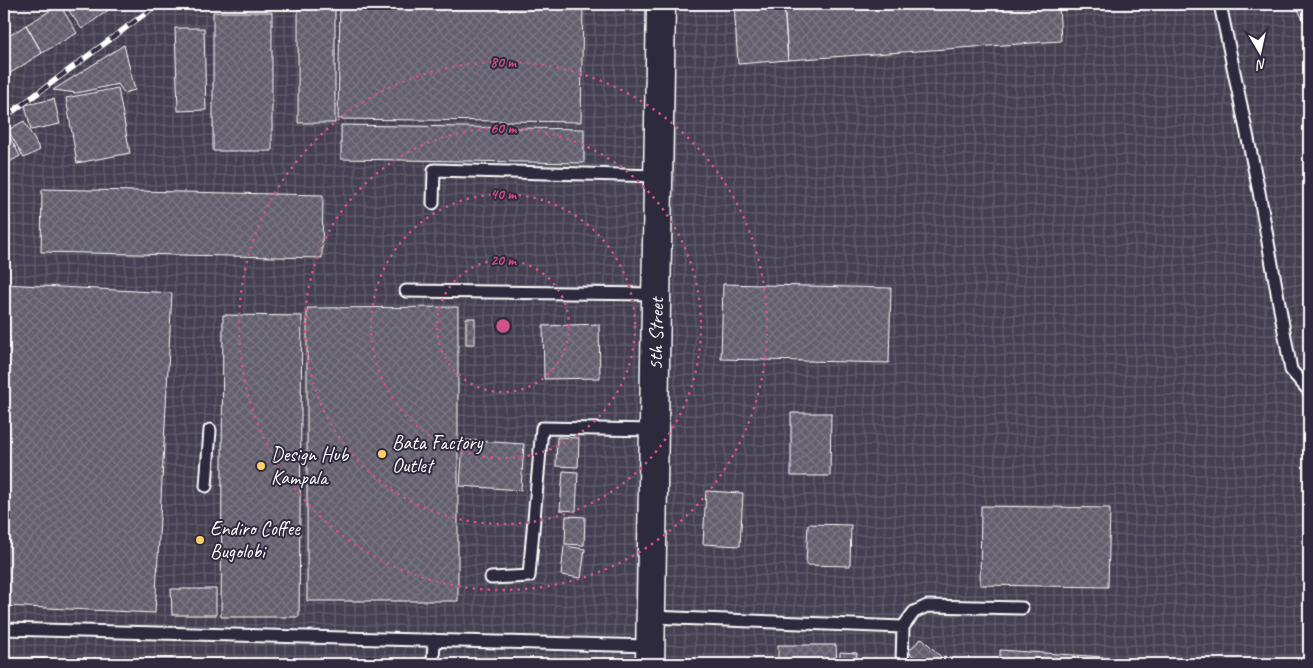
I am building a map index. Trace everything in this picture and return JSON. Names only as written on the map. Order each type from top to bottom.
[{"type":"street","name":"5th Street","points":[[650,655],[661,4]]},
{"type":"lane","points":[[1220,4],[1259,192],[1291,370],[1309,392]]},
{"type":"lane","points":[[433,203],[434,170],[658,176]]},
{"type":"lane","points":[[406,291],[656,294]]},
{"type":"lane","points":[[491,578],[529,576],[542,428],[654,430]]},
{"type":"lane","points":[[206,486],[210,430]]},
{"type":"lane","points":[[902,664],[904,627],[914,612],[927,606],[1022,608]]},
{"type":"lane","points":[[651,617],[904,627]]},
{"type":"lane","points":[[4,629],[434,640],[650,655]]},
{"type":"lane","points":[[434,640],[434,664]]},
{"type":"shaded area","points":[[4,4],[1309,4],[1309,664],[4,664]]},
{"type":"building","points":[[64,4],[117,4],[82,29]]},
{"type":"building","points":[[298,4],[335,4],[335,123],[298,123]]},
{"type":"building","points":[[340,4],[583,4],[581,122],[338,119]]},
{"type":"building","points":[[734,4],[784,4],[788,60],[738,64]]},
{"type":"building","points":[[784,4],[1059,4],[1061,41],[788,60]]},
{"type":"building","points":[[1295,4],[1309,4],[1309,31]]},
{"type":"building","points":[[60,5],[77,33],[42,53],[26,25]]},
{"type":"building","points":[[213,12],[272,12],[272,151],[213,151]]},
{"type":"building","points":[[26,25],[42,53],[4,77],[4,39]]},
{"type":"building","points":[[175,28],[204,28],[206,110],[178,111]]},
{"type":"building","points":[[124,45],[135,90],[124,93],[118,84],[77,93],[53,90]]},
{"type":"building","points":[[118,88],[130,153],[77,163],[66,98]]},
{"type":"building","points":[[54,99],[60,124],[31,130],[25,105]]},
{"type":"building","points":[[24,121],[40,150],[24,158],[8,130]]},
{"type":"building","points":[[341,125],[584,129],[584,163],[341,159]]},
{"type":"building","points":[[4,129],[20,156],[4,165]]},
{"type":"building","points":[[42,189],[323,195],[322,258],[41,252]]},
{"type":"building","points":[[4,284],[172,293],[155,613],[4,606]]},
{"type":"building","points":[[723,284],[891,288],[889,363],[721,359]]},
{"type":"building","name":"Bata Factory Outlet","points":[[458,307],[458,601],[307,601],[307,308]]},
{"type":"building","name":"Design Hub Kampala","points":[[223,315],[302,316],[299,617],[221,617]]},
{"type":"building","points":[[466,318],[475,318],[475,344],[466,344]]},
{"type":"building","points":[[599,324],[600,378],[544,379],[543,326]]},
{"type":"building","points":[[791,413],[831,413],[830,476],[791,476]]},
{"type":"building","points":[[557,437],[579,438],[578,467],[556,466]]},
{"type":"building","points":[[463,440],[524,444],[521,490],[460,486]]},
{"type":"building","points":[[563,471],[578,472],[576,511],[560,510]]},
{"type":"building","points":[[706,491],[743,493],[740,546],[703,544]]},
{"type":"building","points":[[981,506],[1110,508],[1108,587],[980,585]]},
{"type":"building","points":[[566,516],[585,517],[584,545],[565,544]]},
{"type":"building","points":[[808,524],[851,525],[850,566],[806,565]]},
{"type":"building","points":[[564,546],[585,549],[581,578],[561,575]]},
{"type":"building","points":[[171,589],[216,589],[216,615],[172,615]]},
{"type":"building","points":[[922,638],[948,664],[921,664],[908,651]]},
{"type":"building","points":[[778,645],[836,645],[837,664],[778,664]]},
{"type":"building","points":[[1000,650],[1103,657],[1104,664],[1000,664]]},
{"type":"building","points":[[840,652],[857,653],[856,664],[840,664]]},
{"type":"building","points":[[6,658],[240,659],[240,664],[6,664]]},
{"type":"building","points":[[733,660],[756,661],[756,664],[733,664]]},
{"type":"building","points":[[862,661],[885,661],[885,664],[862,664]]},
{"type":"railway","points":[[4,118],[158,4]]},
{"type":"place","name":"Bata Factory Outlet","points":[[382,454]]},
{"type":"place","name":"Design Hub Kampala","points":[[261,466]]},
{"type":"place","name":"Endiro Coffee Bugolobi","points":[[200,540]]}]
